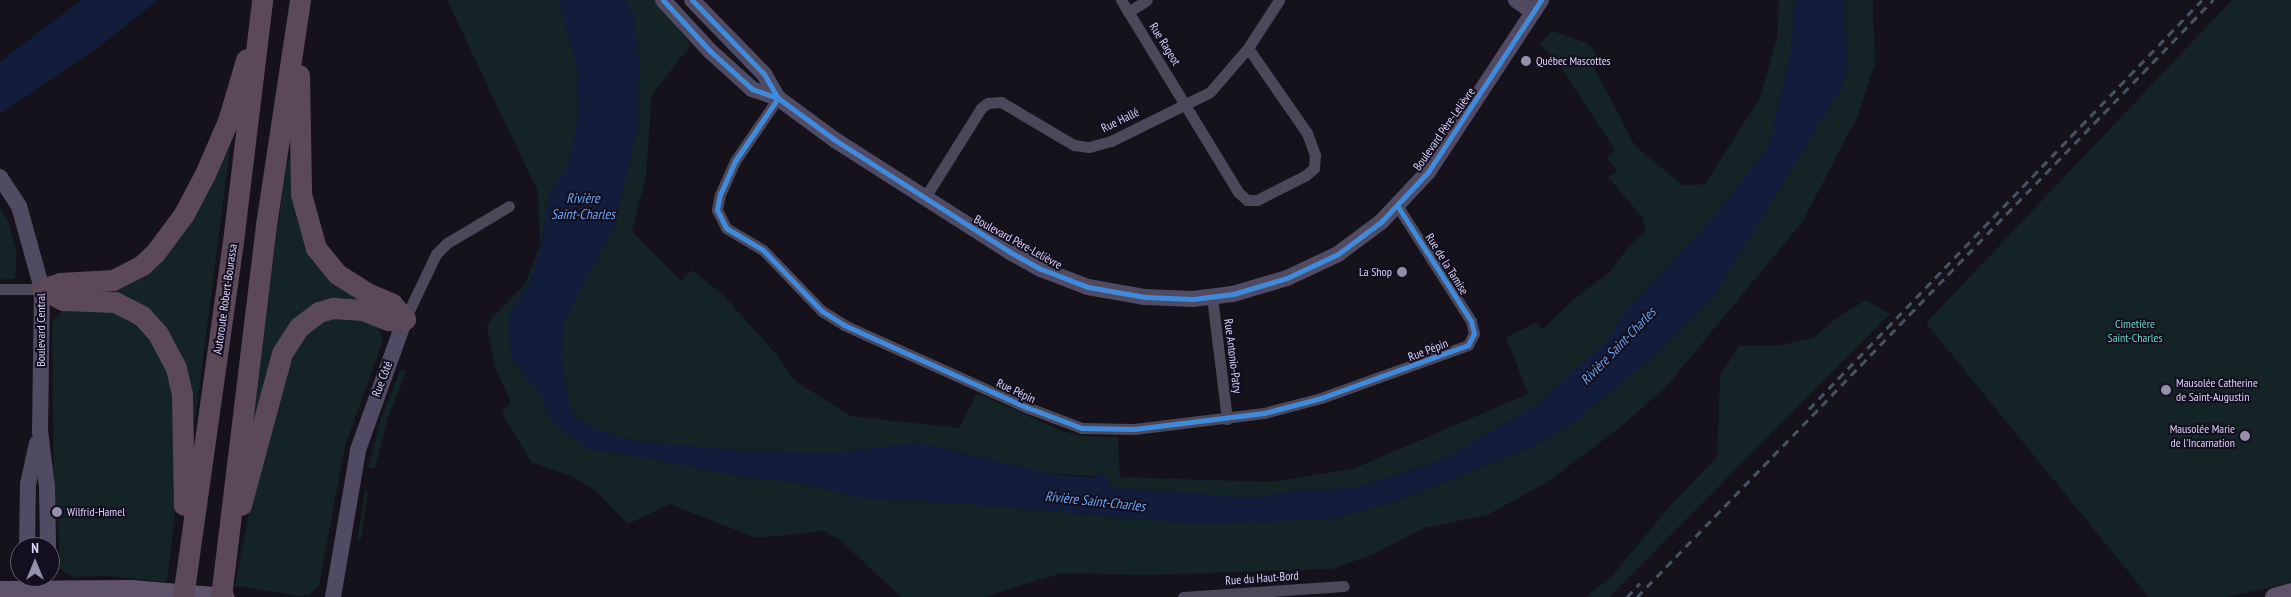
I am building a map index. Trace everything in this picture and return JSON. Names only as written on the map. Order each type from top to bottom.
[{"type":"highway","name":"Autoroute Robert-Bourassa","points":[[173,595],[192,541],[262,0]]},
{"type":"highway","points":[[221,597],[266,225],[300,0]]},
{"type":"highway","points":[[42,288],[60,283],[113,280],[142,265],[167,239],[184,214],[218,146],[259,27]]},
{"type":"highway","points":[[293,46],[300,81],[301,194],[316,248],[337,274],[369,294],[392,304],[405,319]]},
{"type":"highway","points":[[42,288],[63,300],[98,300],[130,309],[151,324],[167,347],[182,394],[184,512],[192,541]]},
{"type":"highway","points":[[224,564],[274,380],[291,338],[308,319],[333,308],[363,310],[388,320],[405,319]]},
{"type":"main road","name":"Boulevard Père-Lelièvre","points":[[663,0],[710,51],[752,89],[778,98],[924,199],[1010,252],[1065,279],[1126,295],[1166,298],[1212,297],[1271,284],[1324,261],[1355,242],[1398,207],[1428,172],[1537,6]]},
{"type":"main road","name":"Boulevard Père-Lelièvre","points":[[692,0],[764,74],[778,98]]},
{"type":"main road","points":[[1516,0],[1537,6]]},
{"type":"main road","name":"Boulevard Central","points":[[0,177],[19,206],[42,288],[40,431],[47,487],[48,537]]},
{"type":"main road","name":"Rue Côté","points":[[333,597],[358,450],[405,319]]},
{"type":"main road","name":"Boulevard Central","points":[[27,537],[28,484],[40,431]]},
{"type":"main road","points":[[0,590],[48,587],[225,597]]},
{"type":"main road","points":[[2274,597],[2291,592]]},
{"type":"street","name":"Rue Rageot","points":[[1121,0],[1185,102],[1238,192],[1247,200],[1274,194],[1306,176],[1314,168],[1315,155],[1307,133],[1248,48]]},
{"type":"street","points":[[1128,12],[1147,0]]},
{"type":"street","name":"Rue Hallé","points":[[924,199],[981,108],[988,103],[1001,102],[1067,143],[1089,146],[1111,141],[1185,102],[1210,92],[1248,48],[1279,0]]},
{"type":"street","name":"Rue Pépin","points":[[778,98],[734,160],[720,194],[717,210],[726,228],[763,250],[822,311],[858,332],[1073,426],[1134,429],[1228,419],[1320,398],[1386,376],[1468,345],[1474,333]]},
{"type":"street","name":"Rue Côté","points":[[405,319],[436,254],[447,243],[509,206]]},
{"type":"street","name":"Rue de la Tamise","points":[[1398,207],[1471,321],[1474,333]]},
{"type":"street","points":[[0,290],[42,288]]},
{"type":"street","name":"Rue Antonio-Patry","points":[[1212,297],[1228,419]]},
{"type":"street","name":"Rue du Haut-Bord","points":[[1182,597],[1344,586]]},
{"type":"green space","points":[[447,0],[559,0],[577,69],[579,110],[568,167],[549,193],[541,246],[530,283],[509,314],[511,358],[542,397],[550,420],[588,450],[621,453],[738,476],[799,483],[866,499],[971,504],[1195,524],[1332,519],[1404,499],[1532,447],[1572,424],[1648,361],[1716,293],[1842,87],[1847,68],[1845,0],[1873,0],[1875,63],[1858,115],[1803,221],[1666,387],[1618,429],[1546,483],[1487,515],[1424,528],[1374,554],[1332,569],[1144,575],[1061,573],[984,597],[901,597],[840,540],[824,531],[756,538],[670,504],[628,524],[595,490],[573,477],[531,462],[502,413],[511,402],[496,370],[487,328],[490,320],[526,283],[540,245],[538,192]]},
{"type":"green space","points":[[624,0],[656,0],[691,45],[652,94],[646,176],[632,231],[681,281],[692,270],[724,296],[776,354],[795,381],[851,416],[959,428],[977,393],[1062,431],[1082,436],[1118,437],[1120,477],[1271,482],[1353,469],[1528,394],[1506,337],[1536,323],[1543,329],[1575,298],[1610,272],[1626,250],[1645,232],[1643,218],[1608,177],[1617,171],[1606,158],[1615,150],[1557,61],[1539,44],[1552,31],[1587,43],[1593,49],[1598,58],[1592,63],[1635,146],[1682,185],[1705,184],[1760,98],[1777,38],[1779,0],[1795,0],[1791,50],[1769,146],[1717,213],[1625,312],[1609,340],[1534,407],[1440,461],[1355,488],[1300,490],[1252,498],[1111,487],[1107,476],[1051,474],[919,443],[834,453],[742,451],[636,441],[598,430],[575,417],[568,401],[561,358],[564,321],[614,227],[638,126],[639,60],[633,14]]},
{"type":"green space","name":"Cimetière Saint-Charles","points":[[2232,0],[2291,0],[2291,583],[2226,597],[2149,597],[1926,323]]},
{"type":"green space","points":[[225,147],[230,148],[195,421],[189,420],[181,368],[99,289],[118,285]]},
{"type":"green space","points":[[287,161],[293,161],[296,203],[364,298],[303,316],[257,425],[250,424]]},
{"type":"green space","points":[[0,207],[8,221],[17,253],[15,278],[0,280]]},
{"type":"green space","points":[[1866,300],[1890,314],[1609,597],[1586,597],[1612,576],[1670,506],[1717,457],[1720,376],[1739,346],[1776,346],[1814,338],[1835,319]]},
{"type":"green space","points":[[108,307],[135,318],[170,370],[179,478],[167,582],[107,576],[74,577],[60,569],[58,516],[61,516],[61,506],[54,505],[52,327],[54,319],[67,308]]},
{"type":"green space","points":[[344,314],[379,326],[383,341],[345,446],[319,585],[310,594],[300,596],[235,586],[252,495],[290,348],[315,322]]},
{"type":"green space","points":[[401,369],[406,371],[388,418],[375,468],[368,468],[381,418]]},
{"type":"green space","points":[[365,490],[368,493],[361,539],[357,541]]},
{"type":"water","points":[[81,0],[158,0],[100,46],[0,114],[0,62]]},
{"type":"water","name":"Rivière Saint-Charles","points":[[559,0],[624,0],[633,14],[639,60],[638,126],[614,227],[564,321],[561,358],[568,401],[575,417],[598,430],[636,441],[742,451],[833,453],[919,443],[1051,474],[1093,478],[1098,473],[1107,476],[1111,487],[1252,498],[1300,490],[1355,488],[1440,461],[1534,407],[1608,340],[1625,312],[1717,213],[1769,146],[1791,50],[1795,0],[1845,0],[1847,68],[1842,87],[1716,293],[1648,361],[1572,424],[1532,447],[1404,499],[1332,519],[1195,524],[971,504],[866,499],[799,483],[738,476],[621,453],[588,450],[550,420],[542,397],[511,358],[509,314],[530,283],[541,246],[549,193],[568,167],[579,110],[577,69]]},
{"type":"railway","points":[[1809,409],[2202,0]]},
{"type":"railway","points":[[1637,597],[2213,0]]},
{"type":"railway","points":[[1627,597],[1640,583]]},
{"type":"cycle path","points":[[663,0],[710,51],[752,89],[778,98],[835,140],[1010,252],[1041,269],[1088,287],[1145,297],[1193,299],[1233,294],[1287,278],[1338,254],[1381,222],[1428,172],[1541,0]]},
{"type":"cycle path","points":[[692,0],[764,74],[778,98]]},
{"type":"cycle path","points":[[778,98],[735,161],[720,194],[717,210],[726,228],[763,250],[822,311],[844,325],[1026,407],[1082,428],[1134,429],[1264,413],[1321,398],[1468,345],[1474,333],[1471,321],[1398,207]]},
{"type":"place","name":"Québec Mascottes","points":[[1526,61]]},
{"type":"place","name":"La Shop","points":[[1402,272]]},
{"type":"place","name":"Mausolée Catherine de Saint-Augustin","points":[[2166,390]]},
{"type":"place","name":"Mausolée Marie de l'Incarnation","points":[[2245,436]]},
{"type":"place","name":"Wilfrid-Hamel","points":[[57,512]]}]
